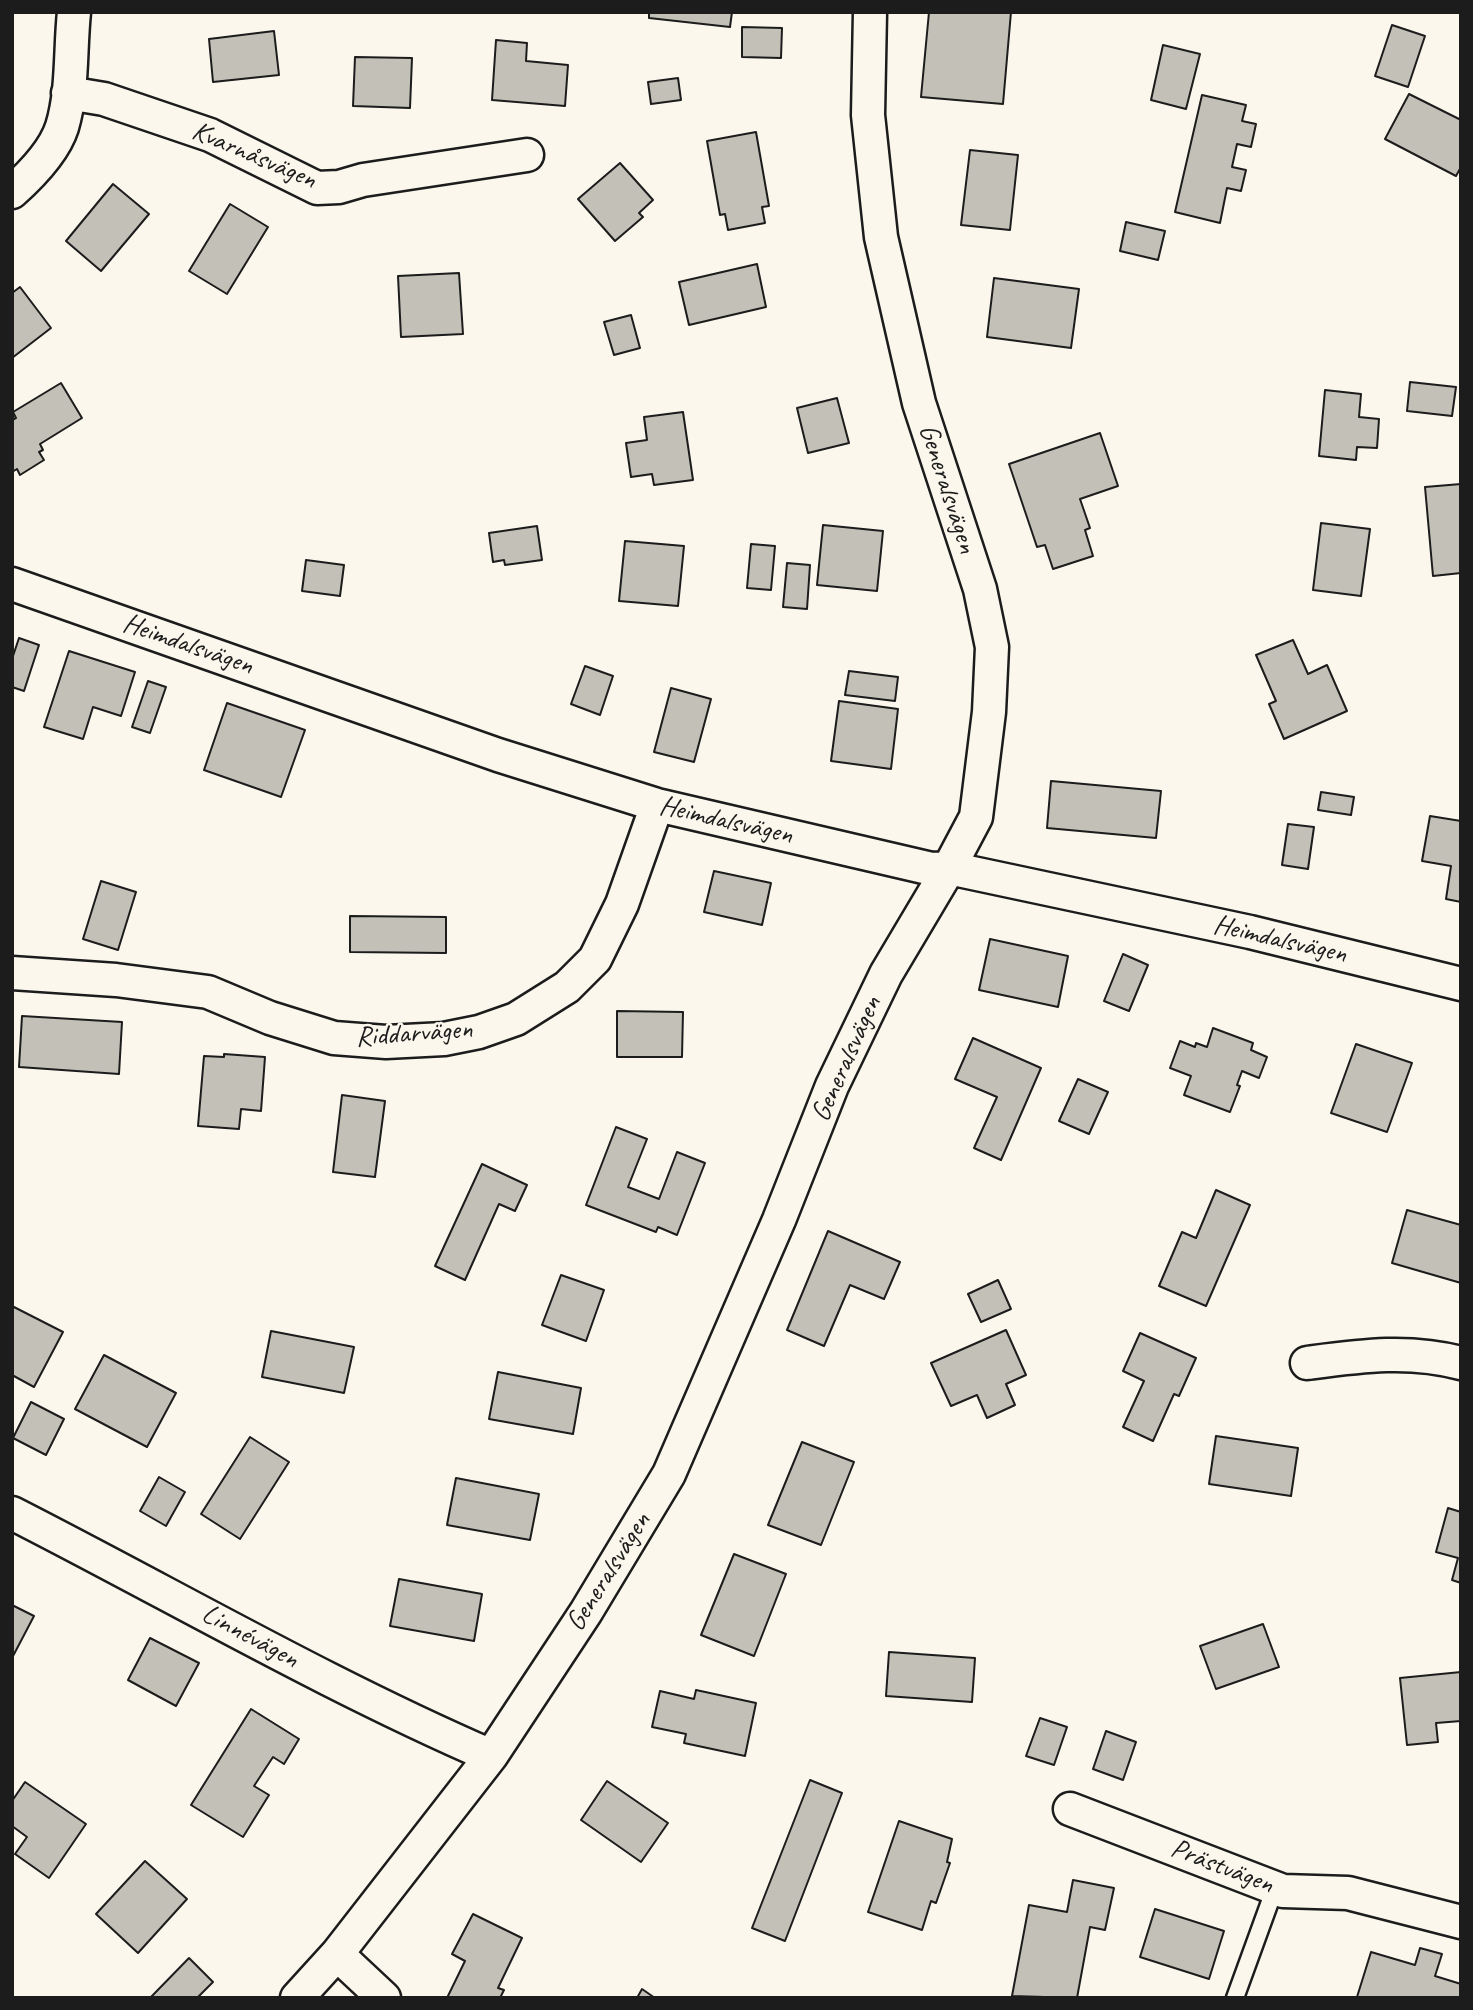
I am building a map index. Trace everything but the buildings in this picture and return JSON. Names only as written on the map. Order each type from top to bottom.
[{"type":"street","points":[[12,192],[50,150],[61,128],[68,93],[74,12]]},
{"type":"street","name":"Generalsvägen","points":[[297,1998],[337,1955],[491,1756],[586,1612],[669,1474],[779,1220],[832,1086],[886,974],[976,817],[989,712],[992,647],[980,589],[919,403],[881,237],[868,115],[867,43],[870,12]]},
{"type":"street","name":"Kvarnåsvägen","points":[[68,93],[104,99],[210,135],[317,188],[339,187],[363,180],[527,155]]},
{"type":"street","name":"Heimdalsvägen","points":[[12,584],[498,755],[657,805],[932,869],[949,868],[1250,932],[1461,984]]},
{"type":"street","name":"Riddarvägen","points":[[12,973],[208,992],[270,1018],[334,1038],[386,1042],[444,1039],[479,1032],[516,1019],[567,987],[595,958],[622,904],[657,805]]},
{"type":"street","points":[[1307,1363],[1378,1354],[1445,1359],[1461,1363]]},
{"type":"street","name":"Linnévägen","points":[[12,1513],[444,1736],[491,1756]]},
{"type":"street","name":"Prästvägen","points":[[1070,1809],[1283,1891],[1348,1894],[1461,1922]]},
{"type":"street","points":[[337,1955],[384,1998]]},
{"type":"lane","points":[[1235,1998],[1275,1888]]}]
